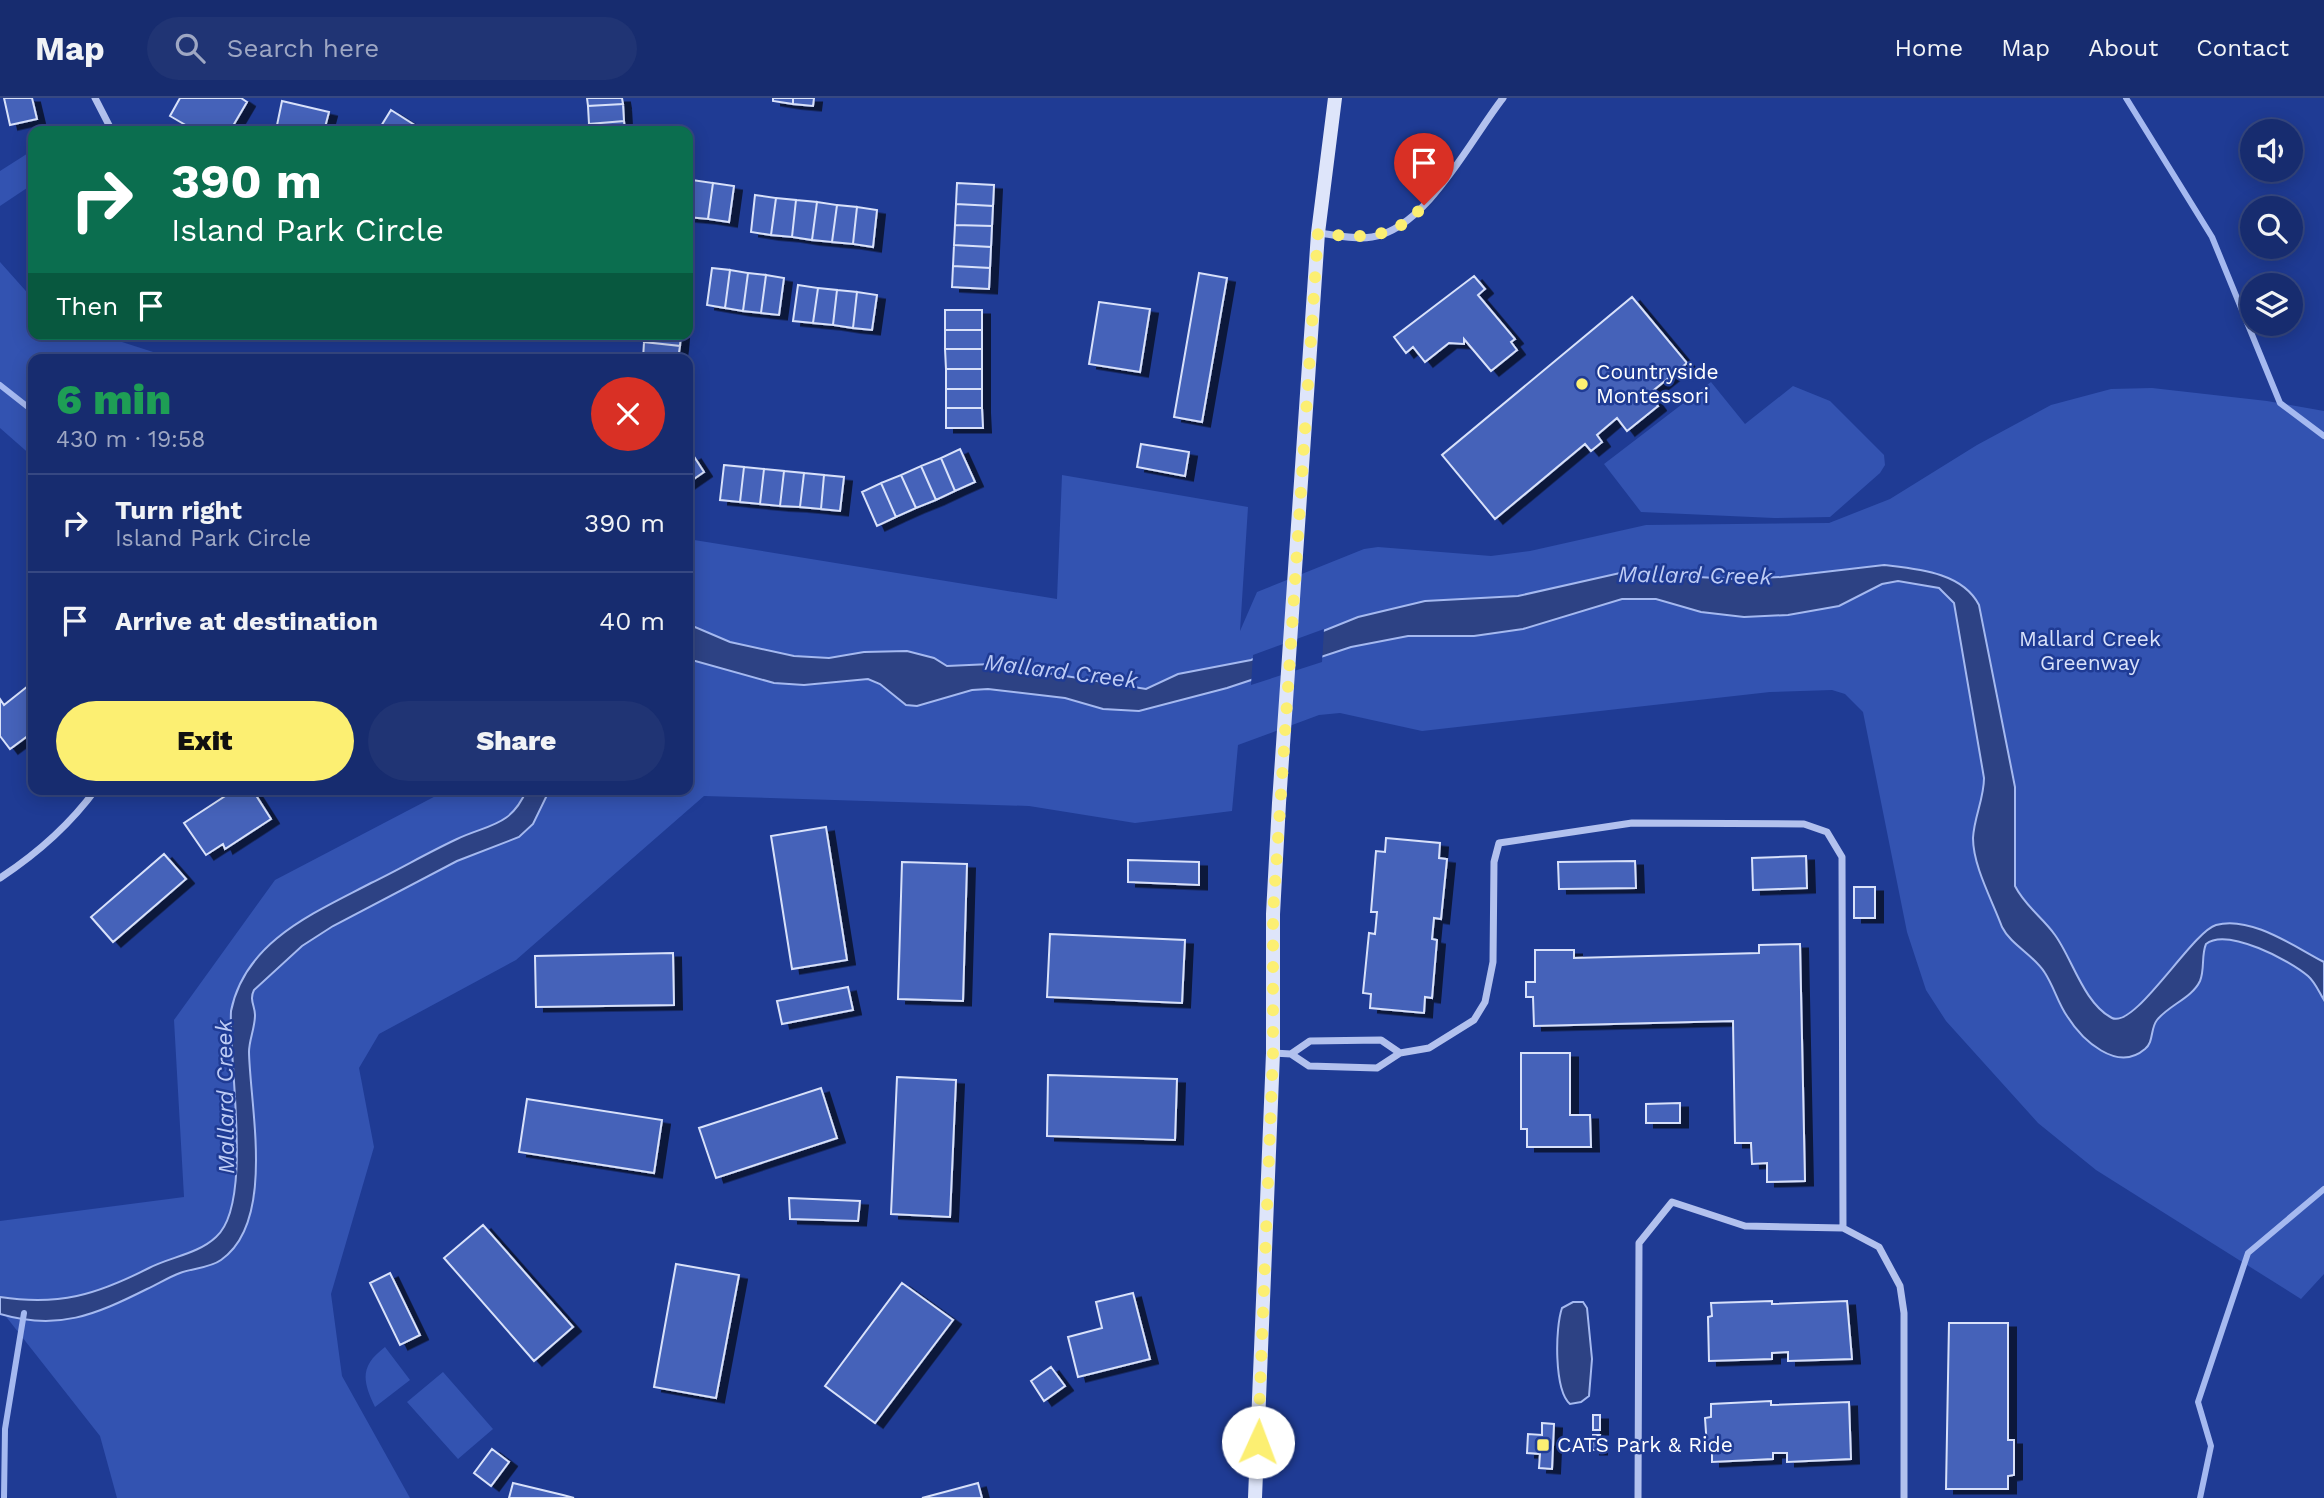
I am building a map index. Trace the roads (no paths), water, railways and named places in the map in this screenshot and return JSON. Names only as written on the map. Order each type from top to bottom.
[{"type":"main road","points":[[1255,1498],[1273,1053],[1273,914],[1293,578],[1318,233],[1335,98]]},
{"type":"street","points":[[95,98],[109,126]]},
{"type":"street","points":[[1318,233],[1363,238],[1387,233],[1404,225],[1431,197],[1503,98]]},
{"type":"street","points":[[0,878],[29,859],[64,829],[91,795]]},
{"type":"street","points":[[1273,1053],[1291,1054],[1309,1066],[1377,1068],[1400,1053],[1429,1048],[1474,1020],[1485,1002],[1493,962],[1494,862],[1499,843],[1632,823],[1804,824],[1827,832],[1842,857],[1843,1228]]},
{"type":"street","points":[[1291,1054],[1310,1041],[1381,1040],[1400,1053]]},
{"type":"street","points":[[1638,1498],[1639,1243],[1672,1202],[1745,1226],[1843,1228],[1879,1247],[1900,1286],[1902,1299],[1904,1498]]},
{"type":"waterway","points":[[2126,98],[2212,237],[2280,403],[2324,436]]},
{"type":"waterway","points":[[0,385],[28,407]]},
{"type":"waterway","points":[[2200,1498],[2211,1446],[2198,1402],[2248,1253],[2324,1189]]},
{"type":"waterway","points":[[4,1498],[5,1429],[24,1313]]},
{"type":"place","name":"Countryside Montessori","points":[[1582,384]]},
{"type":"place","name":"CATS Park & Ride","points":[[1543,1445]]},
{"type":"water label","name":"Mallard Creek","points":[[1695,575]]},
{"type":"water label","name":"Mallard Creek","points":[[1061,671]]},
{"type":"water label","name":"Mallard Creek","points":[[225,1097]]},
{"type":"park label","name":"Mallard Creek Greenway","points":[[2090,651]]}]
